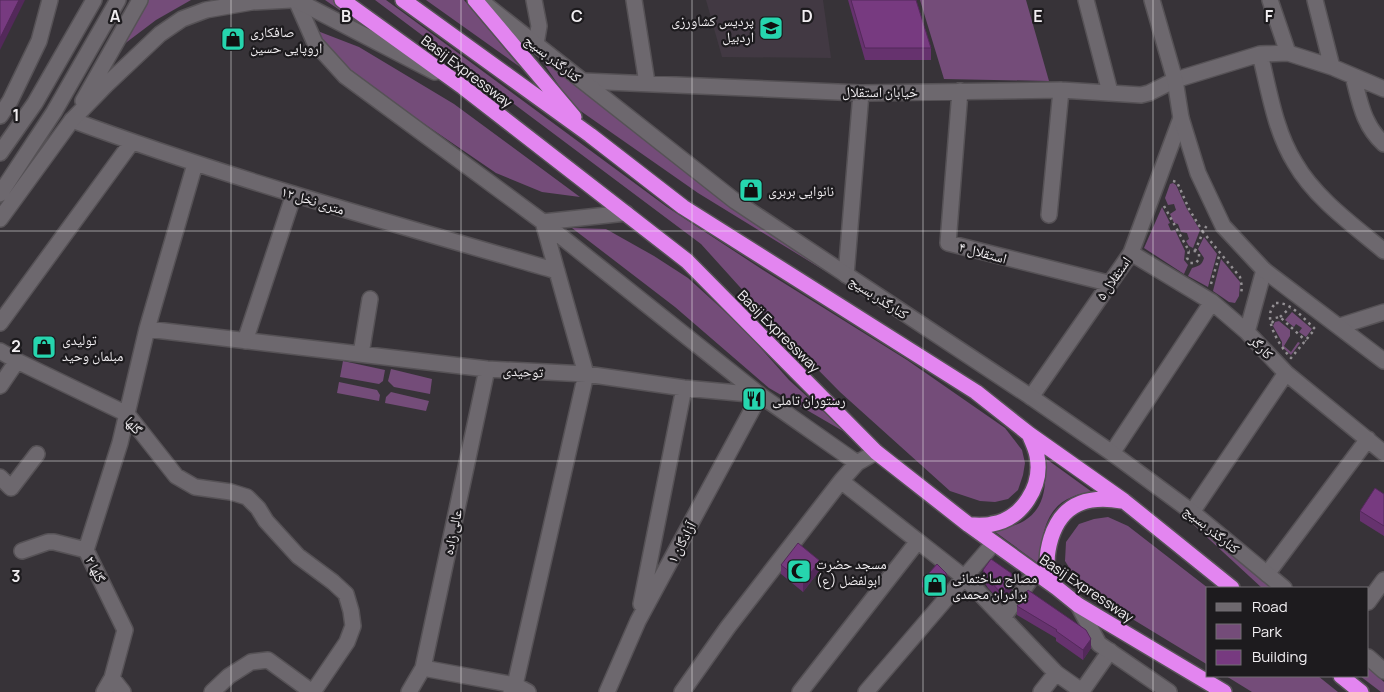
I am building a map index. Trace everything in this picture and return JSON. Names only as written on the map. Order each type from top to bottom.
[{"type":"highway","name":"Basij Expressway","points":[[342,0],[463,87],[687,261],[876,452],[968,525],[1078,606],[1224,692]]},
{"type":"highway","name":"Basij Expressway","points":[[403,0],[590,135],[683,207],[976,392],[1029,434],[1124,501],[1231,587]]},
{"type":"highway","points":[[475,0],[590,135]]},
{"type":"highway","points":[[968,525],[991,525],[1004,521],[1021,509],[1028,499],[1035,484],[1038,467],[1037,455],[1029,434]]},
{"type":"highway","points":[[1056,588],[1048,569],[1047,549],[1058,520],[1073,506],[1083,502],[1104,498],[1124,501]]},
{"type":"highway","points":[[1342,677],[1361,692]]},
{"type":"street","points":[[39,41],[50,0]]},
{"type":"street","points":[[0,116],[10,101],[58,0]]},
{"type":"street","points":[[0,153],[36,103],[94,0]]},
{"type":"street","points":[[0,194],[54,112],[118,0]]},
{"type":"street","points":[[0,219],[72,120],[140,0]]},
{"type":"street","points":[[72,120],[160,34],[182,19],[206,10],[234,4],[291,0]]},
{"type":"street","points":[[296,0],[463,87]]},
{"type":"street","points":[[296,0],[306,27],[315,43],[345,76],[543,222],[760,395]]},
{"type":"street","name":"کنارگذر بسیج","points":[[479,0],[735,200],[1112,453],[1192,512],[1283,587]]},
{"type":"street","points":[[534,0],[539,26],[536,44]]},
{"type":"street","points":[[634,0],[647,83]]},
{"type":"street","points":[[1086,0],[1110,92]]},
{"type":"street","points":[[1152,0],[1175,80],[1181,118],[1198,172],[1223,226],[1264,270],[1384,361]]},
{"type":"street","points":[[1270,0],[1288,53]]},
{"type":"street","points":[[1315,0],[1332,67]]},
{"type":"street","name":"خیابان استقلال","points":[[583,81],[861,92],[1061,90],[1141,94],[1149,93],[1175,80],[1260,54],[1288,53],[1332,67],[1384,89]]},
{"type":"street","points":[[1260,54],[1280,130],[1295,163],[1322,198],[1384,251]]},
{"type":"street","points":[[1353,76],[1365,120],[1375,136],[1384,144]]},
{"type":"street","points":[[1049,215],[1061,90]]},
{"type":"street","name":"استقلال ۴","points":[[960,91],[948,243],[1108,283]]},
{"type":"street","points":[[846,275],[861,92]]},
{"type":"street","name":"استقلال ۵","points":[[1031,397],[1108,283],[1131,253],[1181,118]]},
{"type":"street","name":"۱۲ متری نخل","points":[[72,120],[195,164],[556,271]]},
{"type":"street","points":[[0,323],[132,142]]},
{"type":"street","name":"گلها ۲","points":[[104,692],[112,685],[125,630],[86,550],[120,443],[146,329],[195,164]]},
{"type":"street","points":[[246,341],[294,194]]},
{"type":"street","points":[[543,222],[626,213]]},
{"type":"street","points":[[424,668],[518,690],[586,374],[543,222]]},
{"type":"street","name":"کارگر","points":[[1131,253],[1210,297],[1286,372],[1384,453]]},
{"type":"street","points":[[1247,332],[1264,270]]},
{"type":"street","points":[[1112,453],[1210,297]]},
{"type":"street","points":[[361,354],[370,299]]},
{"type":"street","points":[[1340,326],[1384,312]]},
{"type":"street","name":"توحیدی","points":[[146,329],[487,369],[586,374],[684,388],[760,395],[857,463]]},
{"type":"street","name":"گلها","points":[[0,351],[127,414],[176,476],[195,487],[231,492],[247,498],[258,508],[266,521],[298,556],[334,582],[346,594],[353,626],[347,642],[312,692]]},
{"type":"street","points":[[0,386],[17,361]]},
{"type":"street","name":"عالی زاده","points":[[409,692],[424,668],[487,369]]},
{"type":"street","points":[[1192,512],[1286,372]]},
{"type":"street","points":[[638,621],[684,388]]},
{"type":"street","name":"آزادگان ۱","points":[[607,692],[638,621],[760,395]]},
{"type":"street","points":[[1267,574],[1368,438]]},
{"type":"street","points":[[682,692],[728,627],[841,481],[857,463],[876,452]]},
{"type":"street","points":[[0,477],[11,488],[38,454]]},
{"type":"street","points":[[841,481],[965,578],[1056,673],[1082,692],[1110,652]]},
{"type":"street","points":[[656,533],[660,544],[669,548],[682,540]]},
{"type":"street","points":[[800,692],[918,541]]},
{"type":"street","points":[[22,551],[48,542],[86,550]]},
{"type":"street","points":[[866,692],[993,544]]},
{"type":"street","points":[[1003,618],[1035,573]]},
{"type":"street","points":[[1369,601],[1384,580]]},
{"type":"street","points":[[1078,606],[1099,644],[1169,692]]},
{"type":"street","points":[[1369,658],[1384,671]]},
{"type":"street","points":[[212,692],[229,676],[251,662],[268,660],[312,692]]},
{"type":"street","points":[[1041,692],[1056,673]]},
{"type":"street","points":[[112,685],[123,692]]},
{"type":"path","points":[[1171,182],[1177,182],[1188,210],[1203,232],[1240,277],[1242,287],[1240,300]]},
{"type":"path","points":[[1161,201],[1190,251]]},
{"type":"path","points":[[1195,251],[1203,232]]},
{"type":"path","points":[[1190,251],[1195,251],[1199,254],[1199,259],[1196,263],[1190,263],[1187,258],[1190,251]]},
{"type":"path","points":[[1210,297],[1220,253]]},
{"type":"path","points":[[1284,303],[1315,329],[1291,358],[1280,345],[1271,324],[1270,313],[1273,305],[1284,303]]},
{"type":"path","points":[[1271,324],[1275,318],[1280,317],[1290,307]]},
{"type":"path","points":[[1280,317],[1306,341]]},
{"type":"shaded area","name":"پردیس کشاورزی اردبیل","points":[[706,0],[823,0],[831,58],[722,57]]},
{"type":"green space","points":[[147,0],[191,0],[156,20],[119,48]]},
{"type":"green space","points":[[325,0],[334,0],[359,19],[360,24]]},
{"type":"green space","points":[[375,0],[386,0],[667,207],[763,270],[907,360],[1005,428],[1022,450],[1025,463],[1018,490],[1008,499],[995,502],[980,501],[950,491],[840,392],[777,328],[701,244]]},
{"type":"green space","points":[[426,0],[464,0],[520,67]]},
{"type":"green space","points":[[920,0],[1026,0],[1049,81],[944,79]]},
{"type":"green space","points":[[315,30],[359,47],[454,104],[580,197],[542,192],[496,173],[350,73]]},
{"type":"green space","points":[[536,52],[727,202],[830,274],[698,193],[572,105]]},
{"type":"green space","points":[[1170,184],[1176,185],[1187,209],[1200,230],[1193,248],[1186,241],[1189,239],[1187,233],[1181,232],[1178,224],[1174,223],[1170,214],[1176,210],[1174,204],[1168,205],[1165,198]]},
{"type":"green space","points":[[1162,207],[1170,223],[1168,224],[1171,231],[1175,230],[1185,251],[1184,260],[1188,265],[1184,274],[1144,248]]},
{"type":"green space","points":[[572,228],[606,229],[688,278],[744,329],[789,380],[848,434],[769,388],[675,307]]},
{"type":"green space","points":[[1204,237],[1217,254],[1208,287],[1188,276],[1192,268],[1200,265],[1204,258],[1198,249]]},
{"type":"green space","points":[[1221,259],[1240,282],[1239,296],[1235,303],[1229,302],[1213,291]]},
{"type":"green space","points":[[1292,312],[1312,329],[1306,337],[1299,332],[1302,328],[1296,324],[1294,327],[1285,320]]},
{"type":"green space","points":[[1279,321],[1290,330],[1290,336],[1284,346],[1291,352],[1298,342],[1300,343],[1291,355],[1282,347],[1282,342],[1273,326],[1275,322]]},
{"type":"green space","points":[[343,361],[385,370],[383,381],[379,384],[340,377]]},
{"type":"green space","points":[[391,369],[432,379],[430,394],[394,387],[388,381]]},
{"type":"green space","points":[[339,382],[377,390],[380,395],[379,401],[337,393]]},
{"type":"green space","points":[[391,392],[429,401],[426,411],[385,403],[386,397]]},
{"type":"green space","points":[[1045,458],[1092,492],[1074,496],[1055,508],[1043,534],[1039,564],[994,531],[1021,523],[1037,509],[1044,493]]},
{"type":"green space","points":[[1154,492],[1275,587],[1261,587],[1184,516]]},
{"type":"green space","points":[[1108,517],[1128,526],[1207,587],[1206,664],[1106,603],[1075,577],[1065,561],[1066,542],[1079,524]]},
{"type":"green space","points":[[1369,668],[1384,682],[1384,692],[1381,692],[1361,677],[1369,677]]},
{"type":"green space","points":[[1228,677],[1319,677],[1338,692],[1252,692]]},
{"type":"building","points":[[0,0],[19,0],[0,38]]},
{"type":"building","points":[[851,0],[916,0],[931,48],[865,48]]},
{"type":"building","points":[[1375,488],[1384,494],[1384,526],[1360,511]]},
{"type":"building","points":[[798,543],[820,561],[803,582],[781,565]]},
{"type":"building","points":[[991,559],[1011,573],[1012,580],[1002,594],[988,579],[983,570]]},
{"type":"building","name":"مصالح ساختمانی برادران محمدی","points":[[937,564],[946,573],[947,577],[934,592],[922,581]]},
{"type":"building","points":[[1028,590],[1086,630],[1091,639],[1083,650],[1057,630],[1017,606]]},
{"type":"place","name":"پردیس کشاورزی اردبیل","points":[[771,28]]},
{"type":"place","name":"صافکاری اروپایی حسین","points":[[233,39]]},
{"type":"place","name":"نانوایی بربری","points":[[751,190]]},
{"type":"place","name":"تولیدی مبلمان وحید","points":[[44,347]]},
{"type":"place","name":"رستوران تاملی","points":[[754,399]]},
{"type":"place","name":"مسجد حضرت ابولفضل (ع)","points":[[799,571]]},
{"type":"place","name":"مصالح ساختمانی برادران محمدی","points":[[935,585]]}]
